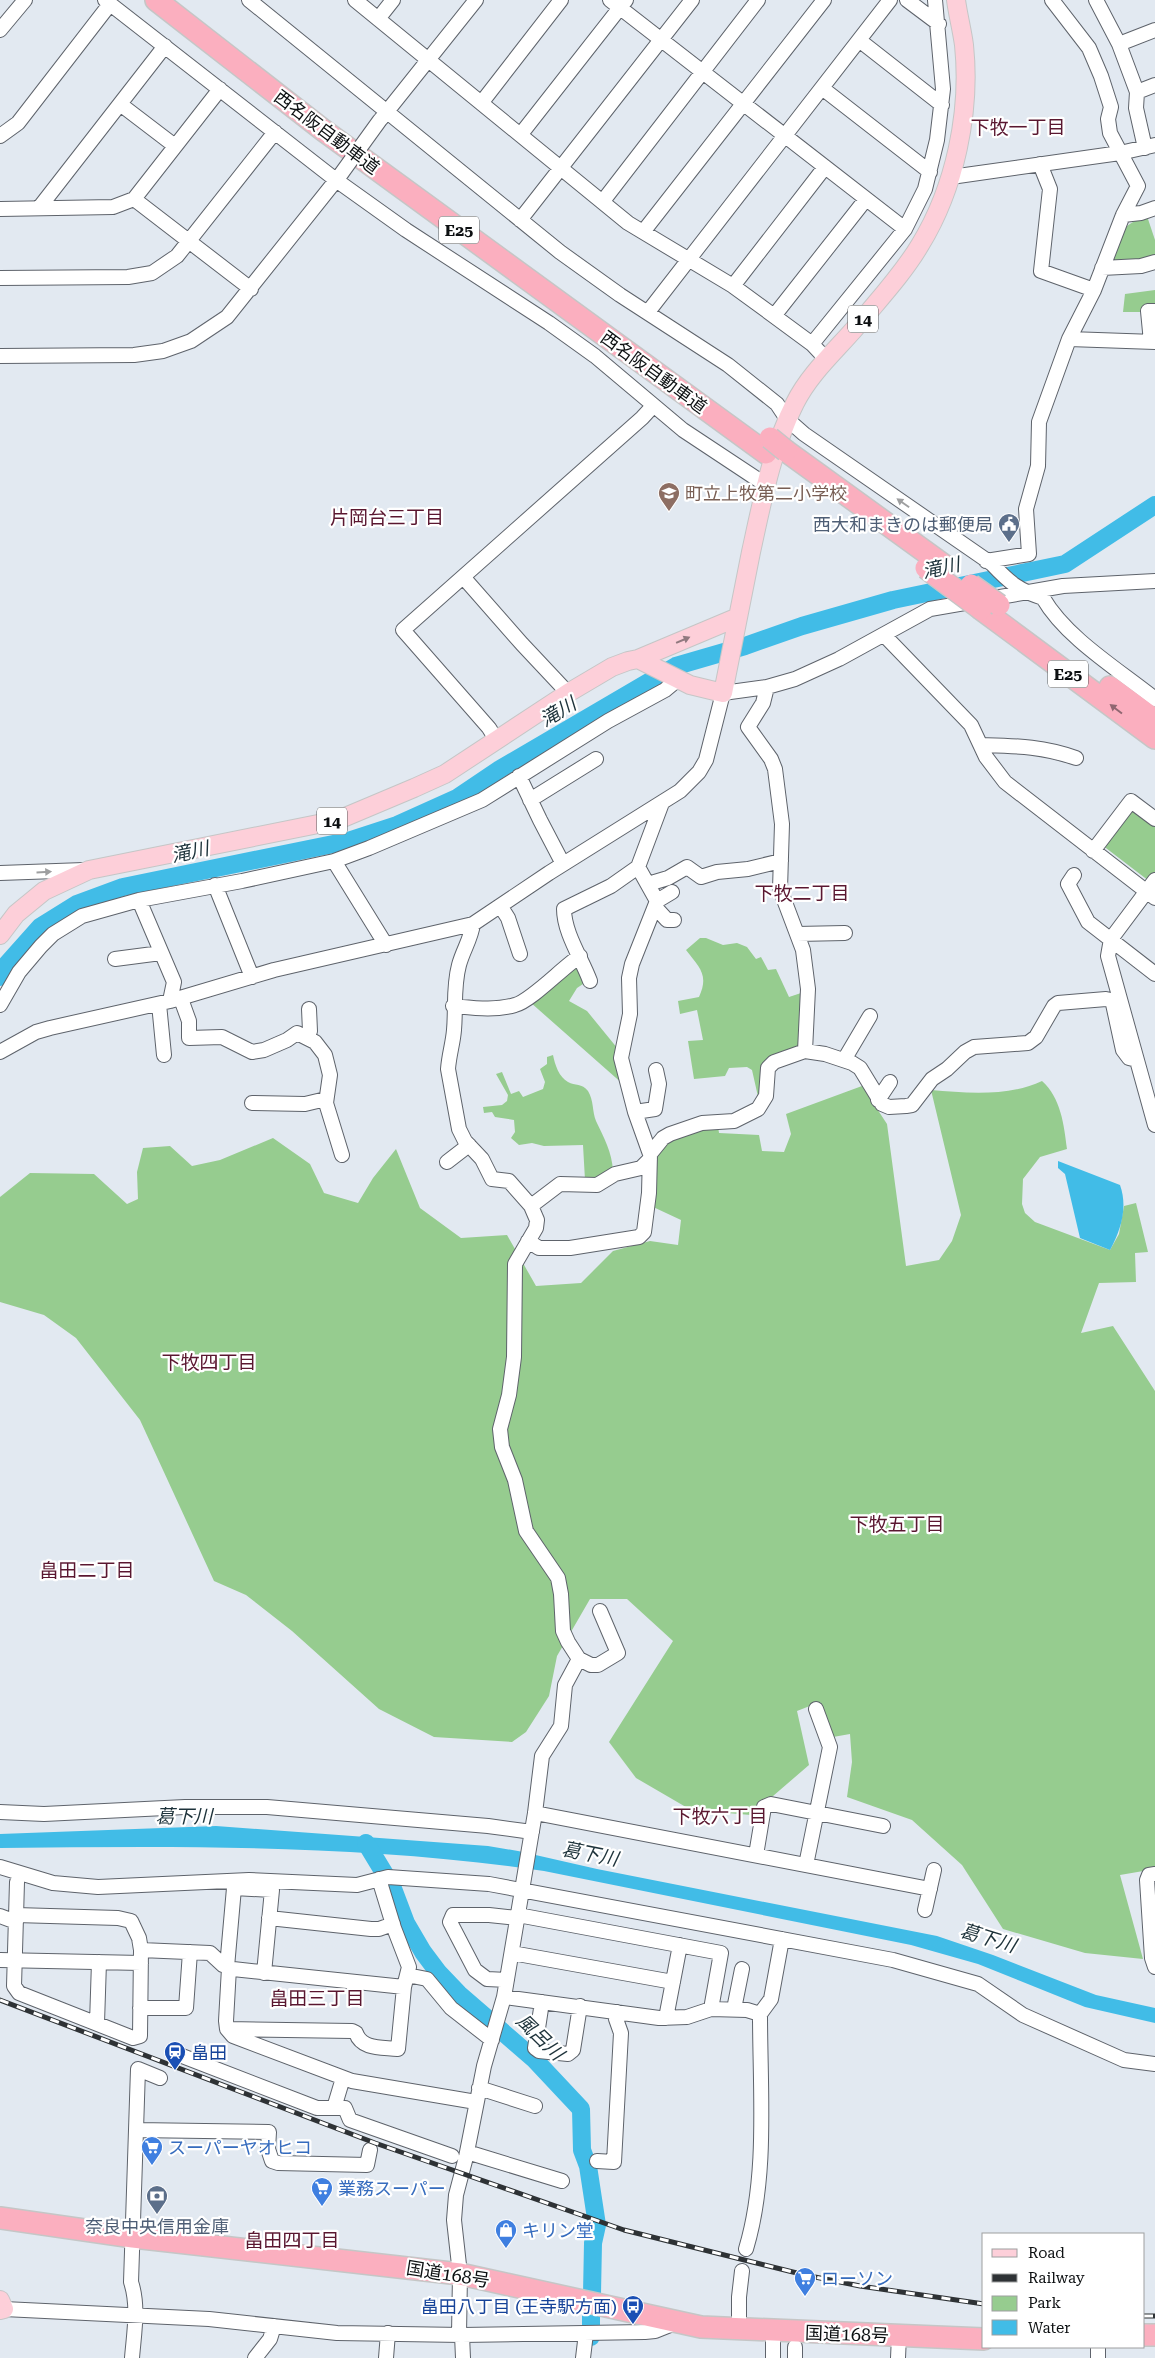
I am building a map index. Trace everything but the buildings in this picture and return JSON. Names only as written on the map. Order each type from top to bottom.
[{"type":"highway","name":"西名阪自動車道","points":[[156,0],[323,130],[776,452],[990,607],[1155,720]]},
{"type":"highway","name":"西名阪自動車道","points":[[178,0],[332,120],[776,452]]},
{"type":"highway","name":"西名阪自動車道","points":[[990,607],[1155,738]]},
{"type":"highway","name":"国道168号","points":[[0,2218],[133,2236],[460,2274],[674,2323],[701,2327],[982,2339]]},
{"type":"main road","name":"14","points":[[723,693],[766,485],[787,419],[796,400],[827,360],[895,280],[920,246],[940,208],[951,176],[961,127],[965,90],[964,46],[956,0]]},
{"type":"main road","name":"14","points":[[0,935],[16,914],[44,891],[89,870],[338,820],[445,774],[568,693],[612,667],[644,661],[736,625]]},
{"type":"main road","points":[[644,661],[677,680],[704,690],[723,693]]},
{"type":"street","points":[[0,30],[25,0]]},
{"type":"street","points":[[355,0],[628,223],[733,286],[812,344],[827,360]]},
{"type":"street","points":[[378,19],[393,0]]},
{"type":"street","points":[[0,356],[134,355],[163,351],[191,341],[216,326],[227,317],[251,289],[476,0]]},
{"type":"street","points":[[482,102],[561,0]]},
{"type":"street","points":[[520,220],[692,0]]},
{"type":"street","points":[[603,201],[758,0]]},
{"type":"street","points":[[643,232],[824,0]]},
{"type":"street","points":[[648,312],[890,0]]},
{"type":"street","points":[[907,0],[939,24]]},
{"type":"street","points":[[812,344],[905,229],[925,189],[930,172],[942,104],[943,67],[935,0]]},
{"type":"street","points":[[989,563],[1029,554],[1026,509],[1038,466],[1039,422],[1069,339],[1094,290],[1123,215],[1138,186],[1110,134],[1108,119],[1111,107],[1095,62],[1075,27],[1052,0]]},
{"type":"street","points":[[951,176],[1120,153],[1150,146],[1136,108],[1137,92],[1119,44],[1096,0]]},
{"type":"street","points":[[252,1],[384,116],[572,261],[620,296],[648,312],[728,365],[778,404],[787,419],[804,434],[989,563],[1023,592],[1043,598],[1077,638],[1155,699]]},
{"type":"street","points":[[0,136],[18,123],[107,2],[275,132],[339,177],[406,230],[549,323],[595,356],[683,430],[766,485]]},
{"type":"street","points":[[521,134],[619,3],[661,40],[905,229]]},
{"type":"street","points":[[1119,44],[1155,30]]},
{"type":"street","points":[[859,40],[942,104]]},
{"type":"street","points":[[39,208],[164,46]]},
{"type":"street","points":[[1137,92],[1155,85]]},
{"type":"street","points":[[822,88],[930,172]]},
{"type":"street","points":[[0,209],[113,207],[134,199],[220,89]]},
{"type":"street","points":[[120,104],[175,146]]},
{"type":"street","points":[[0,278],[139,276],[152,273],[177,256],[275,132]]},
{"type":"street","points":[[1040,164],[1050,189],[1041,270],[1094,290]]},
{"type":"street","points":[[733,286],[825,167]]},
{"type":"street","points":[[134,199],[251,289]]},
{"type":"street","points":[[774,316],[866,199]]},
{"type":"street","points":[[1123,215],[1141,213],[1155,208]]},
{"type":"street","points":[[1102,268],[1141,266],[1155,262]]},
{"type":"street","points":[[1069,339],[1153,342],[1148,311],[1155,311]]},
{"type":"street","points":[[497,741],[489,728],[403,630],[635,425],[653,406]]},
{"type":"street","points":[[464,578],[568,693]]},
{"type":"street","points":[[0,1052],[36,1032],[50,1028],[170,1001],[252,977],[473,924],[563,864],[680,791],[699,772],[706,760],[723,693],[767,687],[795,679],[884,635],[930,609],[1023,592],[1086,584],[1155,581]]},
{"type":"street","points":[[884,635],[971,725],[986,757],[1005,782],[1093,851],[1152,890],[1111,939],[1108,956],[1154,1118]]},
{"type":"street","points":[[0,1005],[19,972],[53,934],[82,916],[139,900],[215,885],[242,882],[334,861],[469,807],[677,680]]},
{"type":"street","points":[[767,687],[763,703],[748,727],[771,759],[775,769],[782,824],[780,889],[803,950],[808,989],[806,1051]]},
{"type":"street","points":[[981,745],[1037,747],[1076,758]]},
{"type":"street","points":[[530,800],[596,759]]},
{"type":"street","points":[[519,776],[563,864]]},
{"type":"street","points":[[1093,851],[1131,801],[1155,819]]},
{"type":"street","points":[[590,981],[568,930],[564,909],[611,886],[638,867],[662,803]]},
{"type":"street","points":[[334,861],[386,945]]},
{"type":"street","points":[[648,884],[668,878],[687,867],[702,877],[717,872],[748,869],[781,861]]},
{"type":"street","points":[[638,867],[648,884],[656,904],[667,920],[674,920]]},
{"type":"street","points":[[0,873],[89,870]]},
{"type":"street","points":[[1074,875],[1068,884],[1088,922],[1155,974]]},
{"type":"street","points":[[215,885],[252,977]]},
{"type":"street","points":[[528,1241],[539,1248],[570,1248],[642,1235],[649,1193],[650,1156],[635,1112],[621,1058],[621,1051],[630,1014],[629,978],[632,964],[656,904],[672,892]]},
{"type":"street","points":[[139,900],[174,982],[164,1054]]},
{"type":"street","points":[[501,907],[508,918],[520,954]]},
{"type":"street","points":[[473,924],[470,941],[459,963],[453,1006],[454,1031],[448,1069],[459,1129],[468,1145],[482,1159],[492,1179],[509,1181],[531,1206],[537,1220],[516,1264],[514,1357],[509,1395],[500,1429],[500,1438],[516,1480],[526,1531],[558,1578],[561,1594],[563,1632],[579,1659],[591,1665],[598,1665],[618,1653],[600,1610]]},
{"type":"street","points":[[796,934],[845,934]]},
{"type":"street","points":[[116,959],[161,953]]},
{"type":"street","points":[[453,1006],[489,1009],[517,1005],[532,996],[580,956]]},
{"type":"street","points":[[531,1206],[560,1184],[597,1185],[615,1174],[640,1168],[663,1138],[670,1134],[702,1123],[734,1121],[758,1109],[766,1096],[768,1068],[774,1062],[806,1051],[844,1060],[860,1068],[882,1104],[889,1107],[912,1105],[932,1079],[947,1069],[965,1052],[985,1046],[1028,1043],[1036,1037],[1054,1006],[1058,1003],[1111,1000],[1119,1024],[1123,1050],[1129,1058],[1137,1060]]},
{"type":"street","points":[[170,1001],[189,1021],[189,1038],[222,1037],[252,1052],[264,1050],[287,1040],[297,1033],[321,1048],[330,1069],[326,1099],[342,1155]]},
{"type":"street","points":[[307,1038],[310,1031],[308,1009]]},
{"type":"street","points":[[844,1060],[870,1016]]},
{"type":"street","points":[[635,1112],[655,1109],[659,1084],[656,1070]]},
{"type":"street","points":[[878,1100],[890,1082]]},
{"type":"street","points":[[252,1104],[305,1104],[326,1099]]},
{"type":"street","points":[[447,1162],[468,1145]]},
{"type":"street","points":[[464,2358],[460,2336],[460,2274],[454,2206],[467,2152],[479,2088],[504,1997],[523,1891],[542,1756],[561,1726],[564,1685],[579,1659]]},
{"type":"street","points":[[806,1865],[830,1747],[816,1710]]},
{"type":"street","points":[[756,1855],[764,1808],[771,1804],[883,1826]]},
{"type":"street","points":[[0,1812],[44,1814],[185,1807],[267,1808],[478,1825],[532,1832]]},
{"type":"street","points":[[535,1813],[930,1889]]},
{"type":"street","points":[[0,1867],[53,1883],[98,1887],[249,1880],[357,1885],[379,1879],[407,1877],[488,1884],[893,1960],[978,1984],[1023,2015],[1124,2060],[1155,2064]]},
{"type":"street","points":[[925,1910],[934,1870]]},
{"type":"street","points":[[1155,1874],[1149,1875],[1147,1880],[1152,1923],[1152,1958],[1155,1967]]},
{"type":"street","points":[[227,2029],[352,2031],[356,2033],[359,2041],[364,2045],[398,2049],[409,1967],[408,1958],[393,1924],[379,1879]]},
{"type":"street","points":[[0,1916],[16,1919],[125,1919],[134,1926],[141,1957],[140,2036],[133,2038],[19,1993],[14,1986],[15,1960],[16,1919],[17,1882]]},
{"type":"street","points":[[264,1973],[272,1890],[234,1888],[228,1968],[227,2029],[233,2036],[344,2078],[476,2102]]},
{"type":"street","points":[[507,1980],[487,1979],[475,1970],[450,1922],[453,1915],[518,1917],[721,1953],[711,2009]]},
{"type":"street","points":[[269,1918],[371,1929],[379,1929],[393,1924]]},
{"type":"street","points":[[746,2249],[754,2219],[759,2184],[760,2014],[771,1999],[782,1939]]},
{"type":"street","points":[[666,2018],[680,1945]]},
{"type":"street","points":[[140,2008],[186,2008],[190,1952]]},
{"type":"street","points":[[0,1960],[99,1962],[190,1952],[210,1953],[228,1968],[264,1973],[406,1981],[427,1978],[451,2008],[492,2040]]},
{"type":"street","points":[[512,1953],[673,1982]]},
{"type":"street","points":[[97,2024],[99,1962]]},
{"type":"street","points":[[734,2009],[742,1969]]},
{"type":"street","points":[[504,1997],[666,2018],[687,2017],[711,2009],[734,2009],[760,2014]]},
{"type":"street","points":[[542,2002],[535,2048],[568,2054],[573,2050],[580,2006]]},
{"type":"street","points":[[597,2161],[614,2162],[621,2033],[616,2020],[617,2012]]},
{"type":"street","points":[[177,2054],[316,2108],[345,2108],[350,2120],[452,2156]]},
{"type":"street","points":[[132,2358],[136,2316],[136,2295],[131,2282],[138,2070],[160,2078]]},
{"type":"street","points":[[334,2108],[344,2078]]},
{"type":"street","points":[[479,2088],[535,2106]]},
{"type":"street","points":[[136,2130],[269,2132],[268,2149],[272,2161],[278,2163],[367,2165],[370,2150]]},
{"type":"street","points":[[467,2152],[562,2181]]},
{"type":"street","points":[[740,2329],[742,2271]]},
{"type":"street","points":[[1,2306],[136,2316],[209,2319],[337,2333],[460,2336],[590,2333],[655,2331],[674,2323]]},
{"type":"street","points":[[256,2358],[270,2339],[274,2326]]},
{"type":"street","points":[[773,2331],[773,2358]]},
{"type":"street","points":[[386,2358],[388,2333]]},
{"type":"street","points":[[583,2358],[590,2333]]},
{"type":"street","points":[[898,2358],[899,2336]]},
{"type":"green space","points":[[1147,216],[1155,240],[1155,258],[1115,264],[1112,258],[1123,231],[1131,223]]},
{"type":"green space","points":[[1155,290],[1155,307],[1145,312],[1123,312],[1125,294]]},
{"type":"green space","points":[[1132,805],[1155,823],[1155,873],[1149,881],[1102,845]]},
{"type":"green space","points":[[700,938],[706,938],[723,945],[737,943],[747,947],[756,959],[761,957],[768,970],[776,969],[789,997],[804,992],[803,1049],[768,1064],[759,1101],[752,1070],[747,1067],[729,1068],[725,1076],[694,1079],[688,1041],[703,1040],[697,1010],[680,1014],[678,1001],[699,997],[702,989],[702,972],[686,950]]},
{"type":"green space","points":[[579,960],[586,982],[577,988],[569,1001],[587,1011],[618,1049],[624,1085],[530,1002]]},
{"type":"green space","points":[[553,1055],[556,1067],[562,1077],[571,1083],[583,1087],[590,1095],[596,1121],[611,1158],[613,1171],[600,1180],[585,1180],[583,1145],[544,1146],[532,1143],[519,1145],[511,1138],[515,1132],[514,1120],[495,1117],[492,1112],[484,1113],[483,1107],[502,1105],[507,1101],[508,1095],[496,1074],[502,1072],[511,1094],[519,1091],[523,1097],[543,1089],[545,1082],[540,1069],[547,1064],[547,1057]]},
{"type":"green space","points":[[1042,1081],[1054,1095],[1063,1121],[1067,1149],[1040,1157],[1023,1179],[1022,1204],[1025,1213],[1035,1222],[1110,1250],[1119,1234],[1124,1206],[1136,1203],[1148,1252],[1135,1253],[1136,1282],[1099,1283],[1081,1333],[1113,1326],[1155,1391],[1155,1869],[1120,1875],[1143,1959],[1085,1953],[1003,1929],[962,1865],[912,1820],[847,1797],[852,1762],[850,1734],[833,1737],[820,1702],[797,1711],[809,1765],[751,1815],[691,1810],[636,1778],[609,1742],[673,1641],[627,1599],[590,1599],[557,1656],[549,1696],[526,1732],[512,1742],[434,1737],[379,1709],[292,1631],[246,1595],[214,1581],[140,1420],[76,1338],[44,1315],[0,1302],[0,1197],[30,1173],[94,1174],[127,1204],[138,1199],[137,1172],[143,1148],[170,1146],[192,1166],[220,1160],[273,1138],[310,1164],[324,1193],[358,1203],[373,1178],[396,1149],[420,1208],[461,1238],[507,1235],[536,1286],[581,1283],[613,1251],[650,1241],[678,1245],[681,1220],[651,1206],[653,1166],[656,1156],[669,1140],[698,1128],[718,1126],[719,1133],[759,1135],[762,1151],[784,1152],[791,1134],[786,1114],[862,1086],[887,1124],[906,1266],[939,1260],[952,1241],[961,1215],[931,1090],[973,1093],[1001,1092],[1015,1090]]},
{"type":"water","points":[[1058,1161],[1120,1185],[1123,1202],[1122,1218],[1110,1250],[1080,1238],[1065,1174],[1058,1168]]},
{"type":"water","points":[[216,1826],[488,1846],[937,1936],[993,1955],[1096,1995],[1155,2008],[1155,2023],[1085,2007],[978,1964],[911,1945],[544,1871],[476,1862],[340,1851],[204,1847],[0,1848],[0,1834]]},
{"type":"waterway","name":"滝川","points":[[0,977],[7,964],[40,927],[77,904],[123,887],[348,841],[397,825],[457,798],[500,769],[676,666],[745,646],[802,626],[893,600],[1065,564],[1155,505]]},
{"type":"waterway","name":"風呂川","points":[[366,1843],[392,1886],[406,1923],[423,1952],[438,1972],[459,1994],[535,2060],[581,2109],[582,2150],[588,2166],[597,2225],[593,2243],[592,2294]]},
{"type":"waterway","name":"風呂川","points":[[591,2313],[591,2337]]},
{"type":"railway","points":[[0,2000],[375,2143],[624,2230],[805,2275],[860,2286],[982,2304]]},
{"type":"railway","points":[[1145,2316],[1155,2316]]},
{"type":"place","name":"町立上牧第二小学校","points":[[669,512]]},
{"type":"place","name":"西大和まきのは郵便局","points":[[1009,543]]},
{"type":"place","name":"畠田","points":[[175,2071]]},
{"type":"place","name":"スーパーヤオヒコ","points":[[152,2166]]},
{"type":"place","name":"業務スーパー","points":[[322,2207]]},
{"type":"place","name":"奈良中央信用金庫","points":[[157,2215]]},
{"type":"place","name":"キリン堂","points":[[506,2249]]},
{"type":"place","name":"ローソン","points":[[805,2297]]},
{"type":"place","name":"畠田八丁目 (王寺駅方面)","points":[[633,2325]]},
{"type":"district","name":"下牧一丁目","points":[[1018,127]]},
{"type":"district","name":"片岡台三丁目","points":[[387,517]]},
{"type":"district","name":"下牧二丁目","points":[[802,893]]},
{"type":"district","name":"下牧四丁目","points":[[209,1362]]},
{"type":"district","name":"下牧五丁目","points":[[897,1524]]},
{"type":"district","name":"畠田二丁目","points":[[87,1570]]},
{"type":"district","name":"下牧六丁目","points":[[720,1816]]},
{"type":"district","name":"畠田三丁目","points":[[317,1998]]},
{"type":"district","name":"畠田四丁目","points":[[292,2240]]},
{"type":"water label","name":"葛下川","points":[[184,1816]]},
{"type":"water label","name":"葛下川","points":[[590,1854]]},
{"type":"water label","name":"葛下川","points":[[988,1938]]}]
